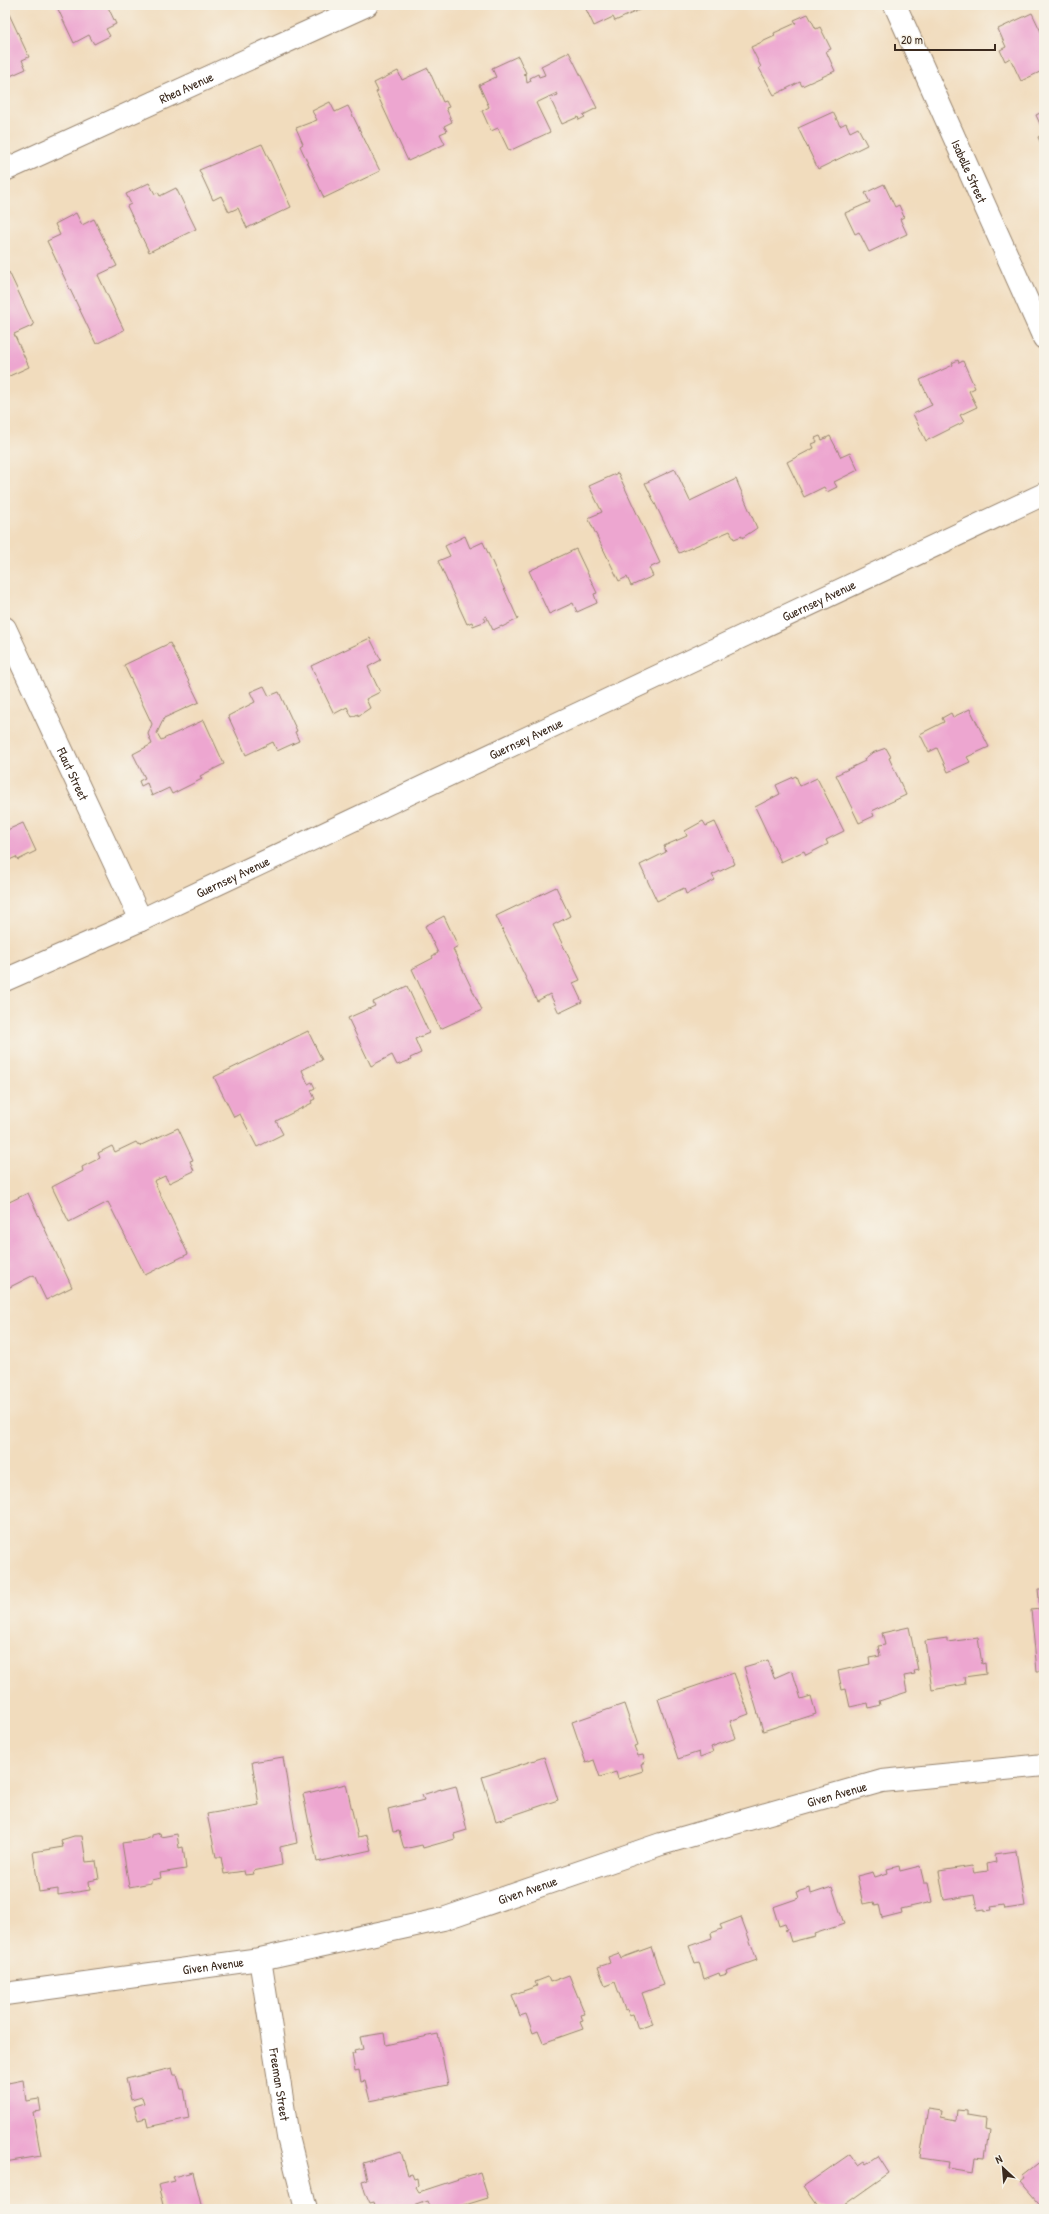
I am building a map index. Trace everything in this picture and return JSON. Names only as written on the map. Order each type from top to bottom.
[{"type":"street","name":"Rhea Avenue","points":[[5,170],[367,5]]},
{"type":"street","name":"Isabelle Street","points":[[895,5],[1044,338]]},
{"type":"street","name":"Guernsey Avenue","points":[[5,980],[141,920],[1044,494]]},
{"type":"street","name":"Flaut Street","points":[[5,628],[141,920]]},
{"type":"street","name":"Given Avenue","points":[[5,1994],[260,1959],[443,1919],[661,1844],[882,1781],[1044,1765]]},
{"type":"street","name":"Freeman Street","points":[[260,1959],[288,2137],[306,2209]]},
{"type":"building","points":[[56,5],[107,5],[116,24],[106,29],[110,36],[94,44],[89,35],[74,43]]},
{"type":"building","points":[[584,5],[650,5],[615,21],[613,17],[594,26]]},
{"type":"building","points":[[1032,13],[1044,38],[1044,70],[1021,81],[1010,58],[1005,61],[1000,50],[1006,47],[998,29]]},
{"type":"building","points":[[9,14],[29,57],[22,60],[26,69],[8,77],[5,71],[5,17]]},
{"type":"building","points":[[808,14],[816,29],[820,27],[831,49],[826,51],[835,71],[802,86],[800,82],[774,95],[759,68],[761,67],[751,47],[775,36],[774,33],[796,23],[794,20]]},
{"type":"building","points":[[569,52],[597,108],[583,115],[585,117],[579,120],[578,117],[562,124],[550,98],[558,95],[557,93],[536,103],[550,132],[509,151],[498,128],[491,131],[482,111],[489,107],[479,85],[496,77],[492,68],[518,56],[526,73],[523,74],[526,75],[527,83],[531,81],[530,78],[538,74],[539,77],[545,75],[541,66]]},
{"type":"building","points":[[428,68],[443,102],[446,101],[449,107],[446,108],[452,122],[444,126],[447,131],[440,134],[445,144],[408,161],[376,92],[378,91],[374,83],[398,71],[402,80]]},
{"type":"building","points":[[330,102],[335,112],[348,106],[380,171],[324,198],[300,146],[303,144],[296,128],[317,120],[312,111]]},
{"type":"building","points":[[1044,111],[1044,133],[1036,115]]},
{"type":"building","points":[[833,112],[840,126],[846,123],[850,132],[858,128],[867,145],[818,169],[798,128]]},
{"type":"building","points":[[1044,134],[1044,145],[1042,146],[1038,137]]},
{"type":"building","points":[[262,144],[291,207],[247,228],[238,208],[229,212],[221,196],[213,200],[199,170]]},
{"type":"building","points":[[149,183],[155,194],[158,192],[160,196],[176,188],[196,229],[149,252],[127,206],[131,204],[126,194]]},
{"type":"building","points":[[884,184],[895,207],[899,205],[904,217],[900,219],[907,234],[869,252],[859,232],[855,234],[845,213],[870,202],[865,193]]},
{"type":"building","points":[[76,213],[82,225],[94,219],[117,266],[98,275],[124,330],[96,344],[47,241],[60,235],[55,224]]},
{"type":"building","points":[[9,272],[34,325],[14,334],[29,367],[5,378],[5,274]]},
{"type":"building","points":[[958,360],[959,363],[963,361],[975,388],[969,391],[977,407],[960,415],[964,422],[926,441],[913,414],[932,405],[920,380],[953,365],[952,363]]},
{"type":"building","points":[[820,436],[822,440],[830,436],[841,457],[850,453],[858,470],[834,482],[837,487],[827,492],[824,487],[804,497],[787,462],[814,448],[812,444],[817,442],[815,438]]},
{"type":"building","points":[[675,469],[690,501],[736,479],[757,528],[742,538],[742,536],[734,539],[730,531],[679,553],[645,483]]},
{"type":"building","points":[[618,473],[660,563],[649,568],[653,576],[631,586],[627,577],[619,581],[588,518],[602,512],[589,486]]},
{"type":"building","points":[[465,536],[470,548],[483,542],[518,619],[493,630],[486,616],[484,617],[486,621],[473,626],[472,622],[467,624],[438,561],[450,556],[445,546]]},
{"type":"building","points":[[576,549],[597,593],[594,594],[597,603],[577,612],[573,603],[549,614],[529,571]]},
{"type":"building","points":[[370,638],[381,660],[368,667],[380,692],[366,699],[370,708],[358,716],[358,714],[352,717],[347,707],[334,714],[311,666]]},
{"type":"building","points":[[170,643],[199,702],[164,718],[157,733],[161,740],[204,720],[224,764],[200,776],[202,779],[172,794],[169,788],[152,796],[147,783],[141,786],[139,781],[145,778],[133,754],[152,744],[148,734],[152,724],[124,665]]},
{"type":"building","points":[[264,686],[269,696],[279,692],[297,731],[295,732],[299,741],[277,751],[273,742],[246,755],[228,716],[255,702],[250,692]]},
{"type":"building","points":[[970,709],[989,747],[967,757],[970,762],[948,772],[937,748],[929,752],[920,734],[944,722],[942,718],[951,713],[953,717]]},
{"type":"building","points":[[886,748],[906,795],[872,811],[874,816],[859,823],[836,775],[865,761],[864,759],[872,753]]},
{"type":"building","points":[[796,776],[800,786],[817,778],[844,831],[826,840],[828,844],[806,855],[804,851],[781,862],[755,807],[780,794],[776,785]]},
{"type":"building","points":[[703,821],[706,826],[715,822],[735,864],[712,875],[715,880],[686,894],[684,888],[657,901],[640,865],[666,852],[664,846],[687,836],[685,831]]},
{"type":"building","points":[[23,823],[36,851],[18,860],[16,857],[5,862],[5,831]]},
{"type":"building","points":[[556,887],[570,916],[553,925],[580,980],[573,983],[582,1002],[559,1013],[550,994],[537,1001],[496,916]]},
{"type":"building","points":[[444,916],[458,946],[453,949],[482,1010],[440,1029],[412,969],[433,958],[432,956],[438,953],[425,926]]},
{"type":"building","points":[[407,986],[429,1033],[415,1039],[421,1053],[410,1058],[411,1060],[397,1065],[392,1055],[371,1066],[348,1018],[375,1006],[373,1002]]},
{"type":"building","points":[[308,1031],[322,1060],[302,1070],[308,1084],[312,1082],[315,1088],[311,1090],[315,1099],[311,1101],[312,1103],[276,1121],[283,1134],[257,1147],[240,1114],[234,1117],[214,1077]]},
{"type":"building","points":[[178,1128],[193,1160],[190,1161],[194,1171],[169,1183],[165,1176],[154,1181],[188,1254],[145,1275],[108,1202],[69,1222],[52,1187],[83,1171],[82,1167],[100,1158],[98,1153],[112,1146],[115,1152],[136,1142],[139,1146]]},
{"type":"building","points":[[28,1193],[72,1287],[46,1300],[34,1275],[8,1288],[5,1281],[5,1204]]},
{"type":"building","points":[[1038,1589],[1044,1589],[1044,1671],[1037,1671],[1031,1610],[1040,1609]]},
{"type":"building","points":[[909,1627],[918,1670],[914,1671],[915,1674],[904,1676],[907,1692],[879,1701],[880,1705],[869,1708],[868,1703],[850,1707],[846,1689],[842,1690],[838,1671],[870,1664],[869,1658],[880,1656],[878,1646],[885,1645],[882,1633]]},
{"type":"building","points":[[947,1638],[947,1642],[978,1638],[982,1664],[985,1663],[986,1674],[964,1677],[965,1684],[932,1690],[925,1641]]},
{"type":"building","points":[[768,1660],[774,1678],[790,1671],[793,1673],[801,1699],[811,1696],[816,1714],[763,1731],[744,1667]]},
{"type":"building","points":[[734,1673],[749,1714],[730,1721],[736,1738],[711,1747],[713,1752],[700,1757],[699,1752],[678,1759],[658,1699]]},
{"type":"building","points":[[624,1704],[638,1745],[634,1746],[638,1756],[643,1755],[645,1762],[641,1764],[643,1771],[618,1779],[616,1772],[600,1777],[594,1760],[586,1763],[572,1722]]},
{"type":"building","points":[[283,1757],[297,1843],[280,1847],[282,1865],[253,1871],[254,1874],[245,1875],[244,1871],[224,1874],[221,1857],[216,1857],[207,1814],[259,1805],[252,1762]]},
{"type":"building","points":[[544,1757],[558,1800],[496,1821],[482,1777]]},
{"type":"building","points":[[346,1784],[358,1837],[367,1835],[371,1850],[317,1862],[303,1794]]},
{"type":"building","points":[[456,1786],[467,1830],[454,1834],[455,1839],[423,1848],[422,1845],[404,1849],[399,1831],[393,1832],[388,1809],[424,1800],[422,1795]]},
{"type":"building","points":[[160,1833],[161,1837],[177,1834],[179,1848],[183,1847],[186,1869],[160,1873],[161,1878],[151,1880],[151,1883],[129,1887],[122,1843],[144,1840],[152,1837],[152,1835]]},
{"type":"building","points":[[74,1836],[82,1836],[86,1862],[96,1861],[99,1879],[89,1881],[90,1890],[58,1895],[58,1889],[39,1892],[33,1852],[63,1847],[61,1840]]},
{"type":"building","points":[[1016,1851],[1025,1906],[1005,1909],[1004,1905],[991,1907],[992,1910],[985,1911],[985,1909],[977,1910],[974,1895],[944,1900],[939,1871],[972,1866],[974,1873],[988,1871],[987,1864],[996,1862],[995,1854]]},
{"type":"building","points":[[899,1866],[900,1871],[920,1866],[924,1883],[928,1883],[932,1902],[901,1909],[902,1913],[882,1918],[879,1904],[875,1905],[874,1902],[863,1904],[857,1876],[873,1872],[875,1877],[888,1873],[887,1869]]},
{"type":"building","points":[[832,1887],[844,1924],[814,1934],[815,1936],[791,1942],[788,1932],[784,1930],[787,1929],[785,1924],[779,1926],[773,1907],[799,1898],[797,1892],[810,1888],[811,1894]]},
{"type":"building","points":[[741,1917],[757,1960],[726,1971],[727,1974],[720,1976],[719,1973],[704,1979],[699,1962],[695,1963],[689,1946],[712,1938],[711,1933],[722,1929],[720,1925]]},
{"type":"building","points":[[651,1947],[664,1985],[642,1993],[653,2024],[638,2029],[633,2014],[629,2015],[627,2009],[625,2010],[615,1982],[605,1986],[598,1967],[610,1963],[608,1957],[619,1953],[621,1958]]},
{"type":"building","points":[[569,1975],[585,2014],[581,2015],[583,2021],[580,2022],[583,2029],[543,2043],[538,2031],[533,2033],[526,2014],[520,2016],[512,1995],[537,1986],[535,1982],[548,1977],[550,1982]]},
{"type":"building","points":[[384,2033],[386,2045],[438,2034],[448,2085],[370,2101],[365,2081],[361,2082],[359,2070],[355,2071],[352,2054],[355,2054],[354,2051],[363,2049],[360,2037]]},
{"type":"building","points":[[172,2068],[174,2075],[177,2075],[181,2089],[184,2089],[189,2118],[148,2127],[146,2118],[138,2120],[134,2106],[144,2103],[142,2097],[131,2100],[126,2079]]},
{"type":"building","points":[[5,2072],[8,2083],[23,2080],[26,2101],[39,2099],[41,2111],[33,2112],[41,2156],[5,2162]]},
{"type":"building","points":[[928,2109],[942,2111],[941,2117],[956,2120],[957,2110],[967,2111],[967,2116],[985,2119],[984,2129],[989,2130],[985,2158],[975,2157],[973,2172],[947,2168],[948,2162],[920,2158]]},
{"type":"building","points":[[401,2152],[408,2175],[412,2174],[414,2179],[417,2178],[418,2185],[416,2187],[419,2192],[480,2172],[488,2198],[452,2209],[430,2209],[427,2201],[405,2209],[376,2209],[374,2202],[370,2203],[365,2192],[362,2181],[367,2179],[363,2163]]},
{"type":"building","points":[[850,2154],[858,2165],[864,2161],[866,2164],[878,2156],[889,2173],[844,2205],[847,2209],[820,2209],[804,2186]]},
{"type":"building","points":[[1044,2160],[1043,2209],[1021,2183],[1026,2179],[1024,2176]]},
{"type":"building","points":[[193,2172],[202,2209],[164,2209],[158,2185],[175,2181],[173,2177]]}]
